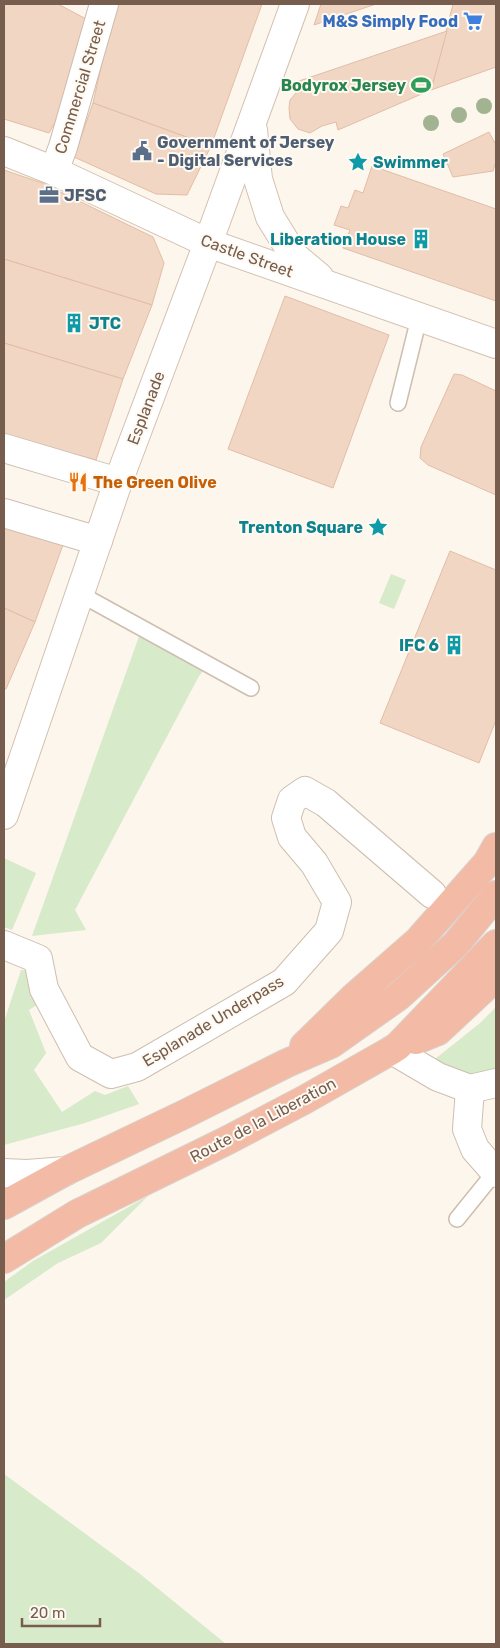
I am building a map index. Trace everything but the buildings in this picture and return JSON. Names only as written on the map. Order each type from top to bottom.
[{"type":"highway","points":[[287,1063],[354,997],[418,941],[487,863],[496,847]]},
{"type":"highway","points":[[4,1205],[66,1171],[287,1063],[331,1044],[399,996],[456,944],[496,895]]},
{"type":"highway","name":"Route de la Liberation","points":[[4,1259],[44,1232],[77,1214],[228,1140],[304,1100],[395,1048],[496,944]]},
{"type":"highway","points":[[395,1048],[438,1031],[496,977]]},
{"type":"main road","name":"Esplanade","points":[[4,815],[118,482],[295,4]]},
{"type":"main road","name":"Commercial Street","points":[[54,171],[63,147],[101,5]]},
{"type":"main road","points":[[252,122],[258,179],[270,217],[294,256],[330,286]]},
{"type":"main road","name":"Castle Street","points":[[4,151],[54,171],[208,243],[496,344]]},
{"type":"main road","points":[[4,448],[118,482]]},
{"type":"main road","points":[[4,513],[98,542]]},
{"type":"main road","name":"Esplanade Underpass","points":[[4,945],[38,959],[44,989],[80,1057],[111,1074],[137,1067],[284,982],[329,931],[337,902],[314,863],[292,837],[286,818],[292,800],[306,791],[326,803],[432,894]]},
{"type":"main road","points":[[395,1048],[438,1077],[470,1089],[496,1083]]},
{"type":"main road","points":[[470,1089],[467,1129],[475,1150],[496,1172]]},
{"type":"main road","points":[[4,1173],[27,1174],[66,1171]]},
{"type":"lane","points":[[398,403],[419,318]]},
{"type":"lane","points":[[80,594],[251,688]]},
{"type":"lane","points":[[457,1220],[496,1172]]},
{"type":"green space","points":[[391,574],[406,580],[394,609],[379,603]]},
{"type":"green space","points":[[142,628],[203,671],[75,910],[86,930],[32,936]]},
{"type":"green space","points":[[4,858],[36,873],[12,930],[4,927]]},
{"type":"green space","points":[[21,970],[36,972],[43,1001],[29,1010],[46,1053],[34,1070],[62,1112],[95,1091],[105,1095],[128,1086],[139,1104],[85,1123],[4,1145],[4,1022]]},
{"type":"green space","points":[[496,1007],[496,1077],[455,1074],[435,1059],[479,1024]]},
{"type":"green space","points":[[148,1196],[101,1243],[58,1263],[4,1300],[4,1282],[33,1261]]},
{"type":"green space","points":[[4,1474],[140,1574],[226,1644],[4,1644]]},
{"type":"place","name":"M&S Simply Food","points":[[473,21]]},
{"type":"place","name":"Bodyrox Jersey","points":[[421,85]]},
{"type":"place","name":"Government of Jersey - Digital Services","points":[[142,151]]},
{"type":"place","name":"Swimmer","points":[[358,162]]},
{"type":"place","name":"JFSC","points":[[49,195]]},
{"type":"place","name":"Liberation House","points":[[421,239]]},
{"type":"place","name":"JTC","points":[[74,323]]},
{"type":"place","name":"The Green Olive","points":[[78,482]]},
{"type":"place","name":"Trenton Square","points":[[378,527]]},
{"type":"place","name":"IFC 6","points":[[454,645]]}]
